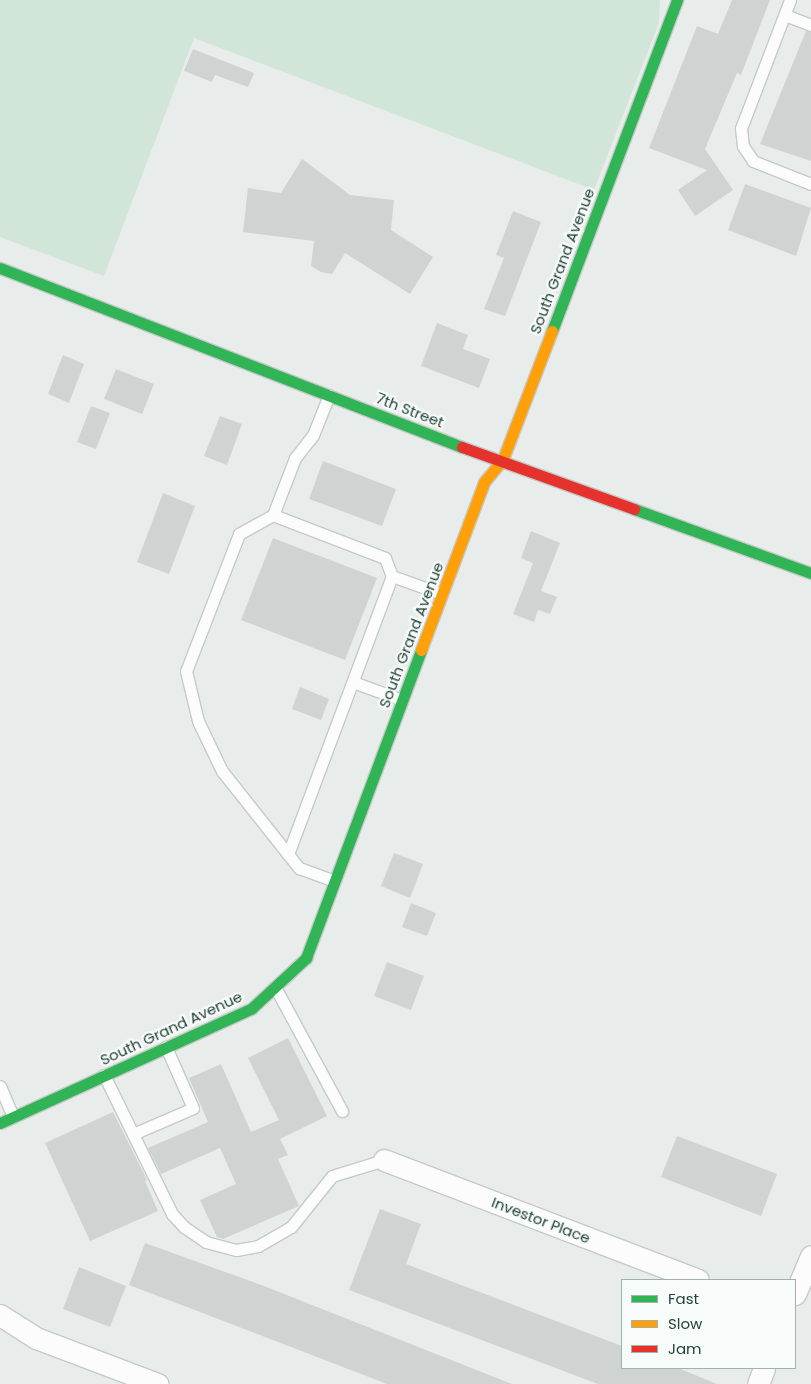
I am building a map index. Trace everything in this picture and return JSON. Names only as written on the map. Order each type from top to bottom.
[{"type":"street","name":"South Grand Avenue","points":[[0,1123],[252,1008],[306,958],[484,482],[503,458],[677,0]]},
{"type":"street","name":"7th Street","points":[[0,268],[468,448],[503,458],[811,573]]},
{"type":"street","name":"Investor Place","points":[[384,1160],[695,1279]]},
{"type":"street","points":[[796,1292],[811,1256]]},
{"type":"street","points":[[0,1315],[36,1338],[158,1384]]},
{"type":"street","points":[[758,1384],[764,1369]]},
{"type":"lane","points":[[790,0],[741,128],[743,146],[753,161],[811,184]]},
{"type":"lane","points":[[785,15],[811,25]]},
{"type":"lane","points":[[329,395],[313,435],[295,458],[273,515],[239,534],[186,671],[198,720],[222,771],[299,868],[334,882]]},
{"type":"lane","points":[[273,515],[385,558],[392,576],[288,854]]},
{"type":"lane","points":[[392,576],[442,594]]},
{"type":"lane","points":[[353,682],[402,700]]},
{"type":"lane","points":[[275,986],[342,1111]]},
{"type":"lane","points":[[133,1134],[193,1108],[166,1047]]},
{"type":"lane","points":[[104,1075],[178,1220],[206,1242],[236,1250],[258,1246],[291,1226],[332,1176],[384,1160]]},
{"type":"lane","points":[[0,1086],[13,1117]]},
{"type":"green space","points":[[0,0],[660,0],[659,23],[594,190],[194,38],[104,276],[0,237]]},
{"type":"building","points":[[732,0],[770,0],[741,75],[737,73],[705,149],[733,190],[695,216],[678,190],[707,170],[649,148],[697,26],[718,34]]},
{"type":"building","points":[[806,31],[811,32],[811,161],[760,144]]},
{"type":"building","points":[[193,49],[254,73],[248,87],[215,75],[212,82],[184,71]]},
{"type":"building","points":[[302,159],[350,195],[394,200],[391,230],[433,257],[410,294],[345,253],[332,274],[321,272],[311,266],[314,241],[243,232],[248,188],[281,193]]},
{"type":"building","points":[[745,184],[811,208],[796,256],[728,230]]},
{"type":"building","points":[[513,211],[541,222],[505,316],[484,309],[504,258],[496,255]]},
{"type":"building","points":[[437,323],[468,335],[463,349],[490,359],[479,388],[421,366]]},
{"type":"building","points":[[63,355],[84,364],[69,403],[48,394]]},
{"type":"building","points":[[116,369],[154,384],[142,414],[104,399]]},
{"type":"building","points":[[91,406],[110,413],[96,449],[77,442]]},
{"type":"building","points":[[220,416],[242,424],[227,465],[204,456]]},
{"type":"building","points":[[323,461],[396,489],[382,526],[309,499]]},
{"type":"building","points":[[163,493],[195,506],[169,574],[137,562]]},
{"type":"building","points":[[531,531],[560,543],[541,591],[557,597],[550,614],[538,610],[534,622],[513,614],[533,563],[521,558]]},
{"type":"building","points":[[273,538],[377,578],[345,660],[241,620]]},
{"type":"building","points":[[300,687],[329,699],[321,720],[292,709]]},
{"type":"building","points":[[394,853],[423,864],[410,898],[381,886]]},
{"type":"building","points":[[411,903],[436,913],[427,936],[402,927]]},
{"type":"building","points":[[387,962],[424,976],[411,1010],[374,996]]},
{"type":"building","points":[[288,1038],[327,1116],[280,1139],[288,1155],[278,1159],[299,1206],[223,1239],[217,1237],[200,1200],[236,1184],[220,1148],[161,1174],[148,1148],[208,1122],[189,1078],[221,1064],[251,1132],[279,1120],[248,1058]]},
{"type":"building","points":[[113,1112],[147,1180],[145,1181],[158,1211],[90,1241],[45,1143]]},
{"type":"building","points":[[677,1136],[777,1174],[761,1216],[661,1177]]},
{"type":"building","points":[[380,1209],[421,1224],[406,1264],[621,1346],[621,1369],[680,1369],[717,1384],[598,1384],[349,1290]]},
{"type":"building","points":[[145,1243],[264,1286],[512,1384],[387,1384],[129,1285]]},
{"type":"building","points":[[79,1267],[126,1286],[110,1327],[63,1309]]},
{"type":"traffic: fast","points":[[552,331],[677,0]]},
{"type":"traffic: fast","points":[[0,268],[462,447]]},
{"type":"traffic: fast","points":[[634,509],[811,573]]},
{"type":"traffic: fast","points":[[0,1123],[252,1008],[306,958],[421,650]]},
{"type":"traffic: slow","points":[[421,650],[484,482],[503,459],[552,331]]},
{"type":"traffic: jam","points":[[462,447],[634,509]]}]
